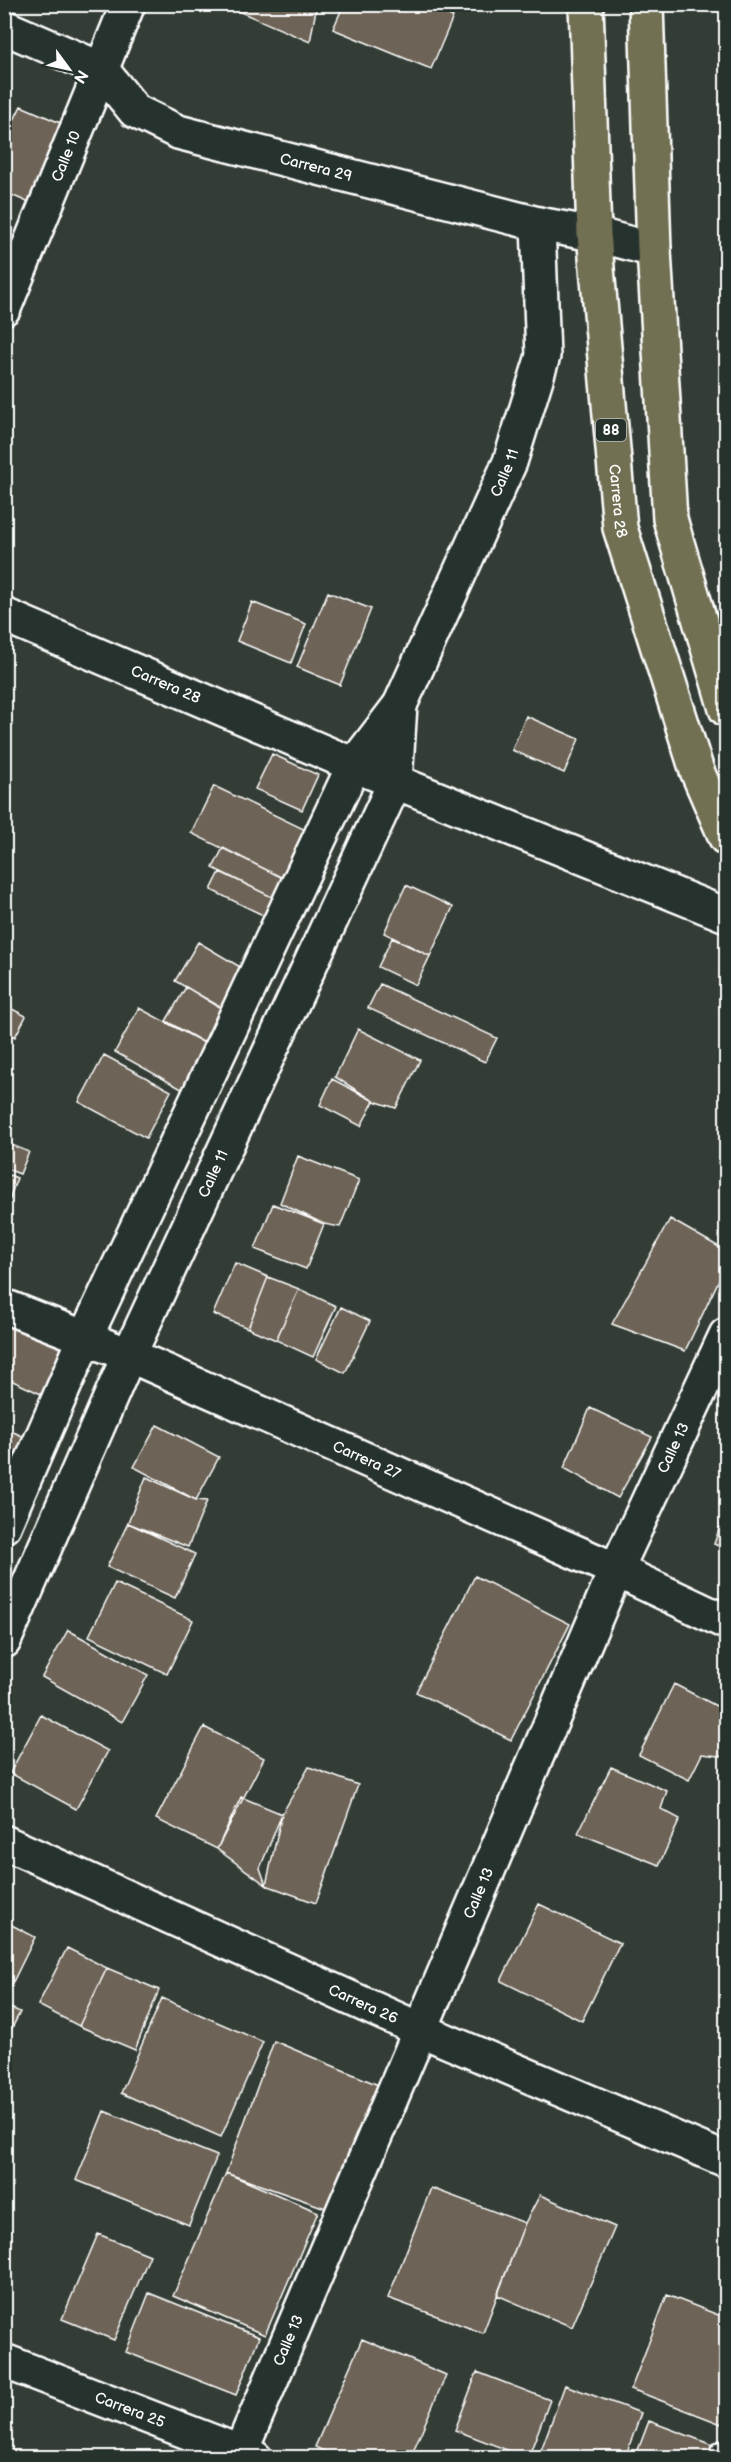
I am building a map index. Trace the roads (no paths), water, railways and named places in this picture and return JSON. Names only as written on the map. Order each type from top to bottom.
[{"type":"highway","name":"Carrera 28","points":[[586,4],[594,234],[620,528],[697,771],[726,838]]},
{"type":"highway","points":[[646,4],[654,250],[670,519],[726,708]]},
{"type":"street","name":"Calle 10","points":[[4,308],[128,4]]},
{"type":"street","name":"Carrera 29","points":[[4,27],[101,69],[135,111],[178,132],[538,224],[594,234],[654,250]]},
{"type":"street","name":"Calle 11","points":[[4,1526],[85,1338],[354,765],[400,705],[510,462],[543,356],[538,224]]},
{"type":"street","name":"Carrera 28","points":[[4,615],[354,765],[726,915]]},
{"type":"street","name":"Calle 11","points":[[4,1641],[129,1355],[395,782],[400,705]]},
{"type":"street","name":"Carrera 27","points":[[4,1306],[129,1355],[616,1570],[726,1622]]},
{"type":"street","name":"Calle 13","points":[[245,2456],[421,2030],[616,1570],[726,1335]]},
{"type":"street","name":"Carrera 26","points":[[4,1842],[421,2030],[726,2160]]},
{"type":"street","name":"Carrera 25","points":[[4,2361],[245,2456]]}]
